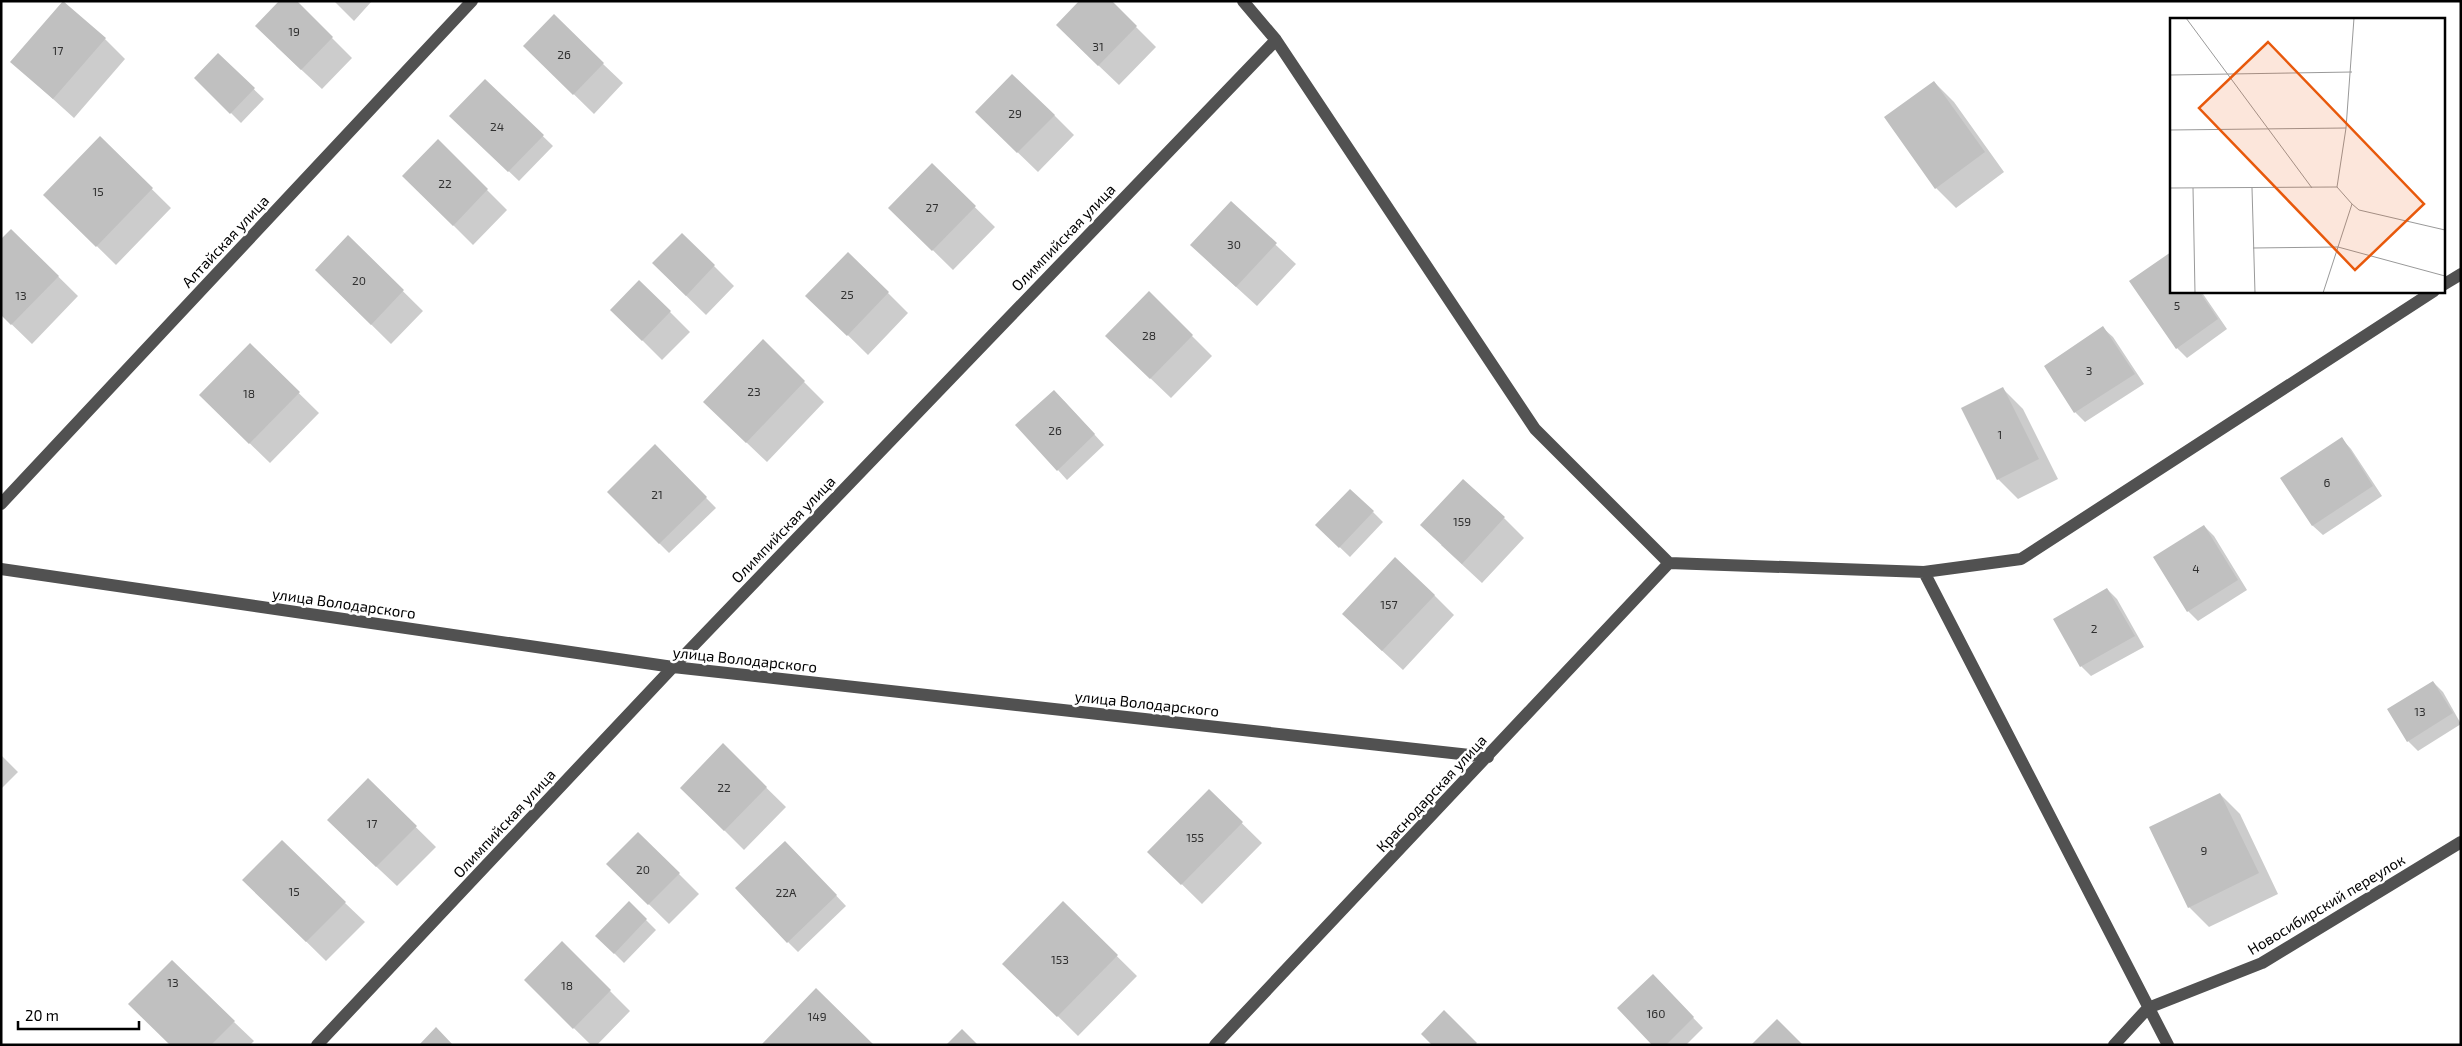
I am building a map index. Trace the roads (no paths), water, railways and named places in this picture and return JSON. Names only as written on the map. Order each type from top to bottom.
[{"type":"street","name":"Алтайская улица","points":[[1,504],[472,1]]},
{"type":"street","points":[[1242,1],[1276,40],[1536,428],[1668,563],[1924,572],[2020,560],[2432,292]]},
{"type":"street","name":"Олимпийская улица","points":[[318,1045],[673,667],[1276,40]]},
{"type":"street","points":[[2444,284],[2461,274]]},
{"type":"street","name":"Краснодарская улица","points":[[1215,1045],[1488,757],[1668,563]]},
{"type":"street","name":"улица Володарского","points":[[1,569],[673,667],[1488,757]]},
{"type":"street","points":[[1924,572],[2168,1045]]},
{"type":"street","name":"Новосибирский переулок","points":[[2148,1008],[2262,963],[2461,842]]},
{"type":"street","points":[[2114,1045],[2148,1008]]}]
